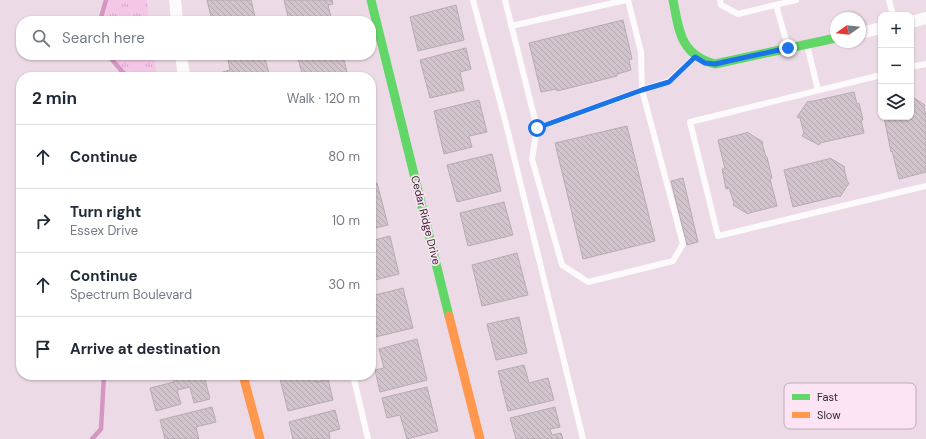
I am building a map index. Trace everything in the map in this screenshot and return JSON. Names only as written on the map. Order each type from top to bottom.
[{"type":"street","points":[[175,0],[177,16]]},
{"type":"street","name":"Cedar Ridge Drive","points":[[371,0],[375,16]]},
{"type":"street","points":[[673,0],[686,48],[695,57],[705,63],[715,64],[830,39]]},
{"type":"street","points":[[914,21],[926,18]]},
{"type":"street","name":"Cedar Ridge Drive","points":[[376,20],[480,439]]},
{"type":"street","points":[[866,32],[878,29]]},
{"type":"street","points":[[182,60],[183,72]]},
{"type":"street","points":[[244,380],[260,439]]},
{"type":"lane","points":[[473,0],[505,120],[583,439]]},
{"type":"lane","points":[[504,0],[537,128],[532,159],[562,265],[588,282],[673,260],[683,244],[642,90],[641,52],[627,0],[511,26]]},
{"type":"lane","points":[[720,0],[721,5],[738,14],[796,0]]},
{"type":"lane","points":[[889,0],[892,12]]},
{"type":"lane","points":[[776,5],[788,48]]},
{"type":"lane","points":[[807,44],[818,90]]},
{"type":"lane","points":[[537,128],[642,90],[669,82],[695,57]]},
{"type":"lane","points":[[914,66],[926,64]]},
{"type":"lane","points":[[878,76],[690,122],[718,236],[926,186]]},
{"type":"lane","points":[[354,380],[368,439]]},
{"type":"green space","points":[[106,0],[147,0],[149,16],[101,16]]},
{"type":"green space","points":[[112,60],[155,60],[156,72],[123,72]]},
{"type":"building","points":[[207,0],[251,0],[255,16],[211,16]]},
{"type":"building","points":[[284,0],[332,0],[333,4],[328,5],[331,16],[288,16]]},
{"type":"building","points":[[456,5],[464,40],[418,51],[410,17]]},
{"type":"building","points":[[623,20],[632,59],[629,60],[631,70],[617,74],[617,76],[557,91],[557,89],[541,92],[529,43]]},
{"type":"building","points":[[466,48],[471,69],[460,72],[464,90],[430,98],[420,60]]},
{"type":"building","points":[[228,60],[265,60],[269,72],[223,72],[230,70]]},
{"type":"building","points":[[298,60],[344,60],[347,72],[302,72]]},
{"type":"building","points":[[854,92],[857,104],[859,103],[864,133],[820,143],[819,145],[802,136],[804,133],[800,118],[797,117],[808,101]]},
{"type":"building","points":[[914,98],[925,105],[926,172],[899,179],[892,151],[891,152],[885,120],[914,120]]},
{"type":"building","points":[[479,100],[487,132],[469,136],[472,147],[444,154],[434,111]]},
{"type":"building","points":[[627,126],[655,241],[583,259],[555,143]]},
{"type":"building","points":[[747,132],[763,142],[777,206],[748,214],[733,205],[734,203],[729,188],[726,189],[722,169],[725,169],[718,140]]},
{"type":"building","points":[[492,154],[501,191],[457,202],[447,165]]},
{"type":"building","points":[[830,158],[845,167],[847,181],[849,183],[840,197],[838,196],[793,207],[784,170]]},
{"type":"building","points":[[683,178],[698,242],[687,245],[671,181]]},
{"type":"building","points":[[376,183],[388,225],[376,228]]},
{"type":"building","points":[[504,202],[513,235],[468,246],[460,213]]},
{"type":"building","points":[[390,236],[399,274],[376,280],[376,240]]},
{"type":"building","points":[[517,253],[528,295],[482,306],[472,265]]},
{"type":"building","points":[[403,288],[413,328],[376,337],[376,295]]},
{"type":"building","points":[[519,317],[527,353],[496,360],[487,324]]},
{"type":"building","points":[[417,339],[427,380],[380,392],[376,370],[384,368],[379,349]]},
{"type":"building","points":[[524,365],[529,383],[548,378],[554,400],[508,411],[498,371]]},
{"type":"building","points":[[174,380],[205,380],[210,399],[194,403],[190,387],[177,390],[181,404],[156,411],[150,388],[174,382]]},
{"type":"building","points":[[280,380],[316,380],[317,382],[328,380],[333,400],[288,411]]},
{"type":"building","points":[[427,387],[438,431],[407,439],[400,415],[387,418],[382,398]]},
{"type":"building","points":[[212,407],[216,422],[196,427],[199,439],[165,439],[160,420]]},
{"type":"building","points":[[555,407],[560,427],[550,429],[552,435],[561,433],[563,439],[516,439],[510,418]]},
{"type":"building","points":[[335,410],[340,429],[329,432],[330,439],[293,439],[289,422]]},
{"type":"waterway","points":[[101,16],[106,0]]},
{"type":"waterway","points":[[112,60],[123,72]]},
{"type":"waterway","points":[[92,439],[101,429],[104,380]]},
{"type":"traffic: fast","points":[[371,0],[375,16]]},
{"type":"traffic: fast","points":[[673,0],[680,31],[688,48],[703,60],[715,64],[830,39]]},
{"type":"traffic: fast","points":[[376,20],[449,316]]},
{"type":"traffic: slow","points":[[449,316],[480,439]]},
{"type":"traffic: slow","points":[[244,380],[260,439]]},
{"type":"route","points":[[537,128],[642,90],[669,82],[695,57],[705,63],[715,64],[788,48]]}]
